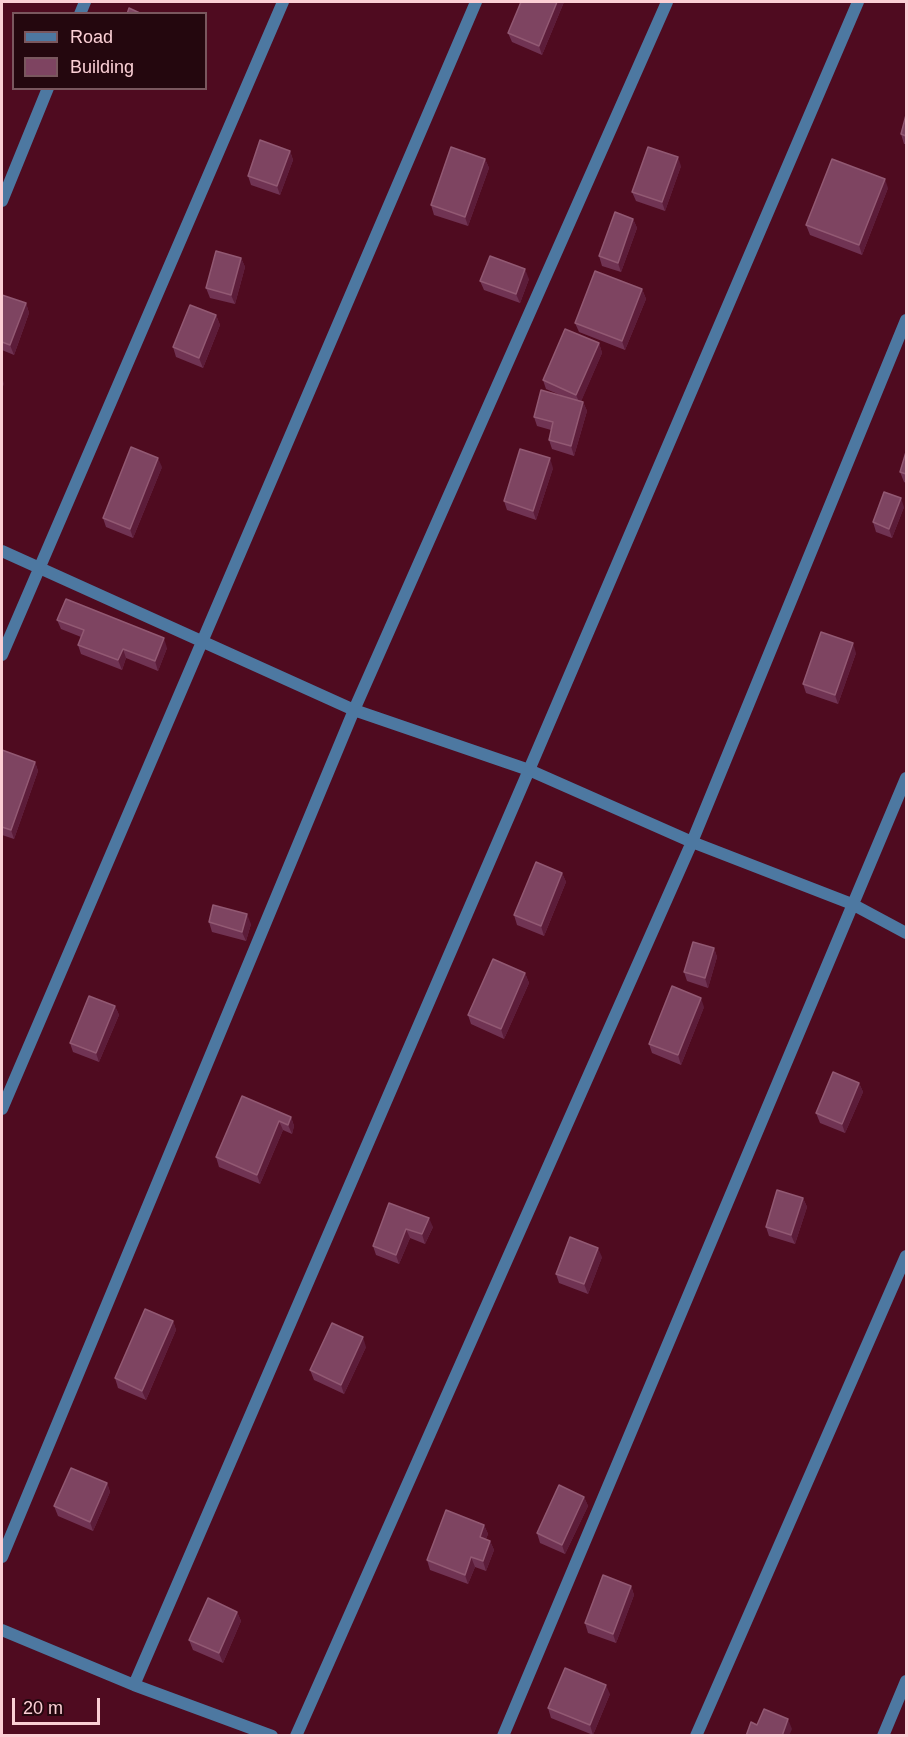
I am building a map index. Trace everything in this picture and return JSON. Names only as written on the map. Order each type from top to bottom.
[{"type":"street","points":[[2,655],[283,2]]},
{"type":"street","points":[[2,1109],[476,2]]},
{"type":"street","points":[[2,1557],[354,710],[667,2]]},
{"type":"street","points":[[134,1685],[858,2]]},
{"type":"street","points":[[2,201],[47,90]]},
{"type":"street","points":[[296,1736],[692,842],[906,320]]},
{"type":"street","points":[[2,551],[354,710],[529,770],[692,842],[852,904],[906,933]]},
{"type":"street","points":[[503,1736],[906,778]]},
{"type":"street","points":[[696,1736],[906,1256]]},
{"type":"street","points":[[2,1630],[134,1685],[272,1736]]},
{"type":"street","points":[[884,1736],[906,1681]]},
{"type":"building","points":[[521,2],[557,2],[539,46],[508,33]]},
{"type":"building","points":[[906,115],[906,136],[901,134]]},
{"type":"building","points":[[260,140],[290,151],[277,186],[248,176]]},
{"type":"building","points":[[451,147],[485,159],[465,217],[431,205]]},
{"type":"building","points":[[648,147],[678,157],[662,202],[632,192]]},
{"type":"building","points":[[832,159],[885,179],[859,245],[806,225]]},
{"type":"building","points":[[615,212],[633,219],[618,263],[599,256]]},
{"type":"building","points":[[216,251],[241,258],[231,295],[206,288]]},
{"type":"building","points":[[490,256],[525,269],[516,294],[480,281]]},
{"type":"building","points":[[595,271],[642,289],[622,341],[575,323]]},
{"type":"building","points":[[2,295],[26,303],[10,345],[2,342]]},
{"type":"building","points":[[190,305],[216,315],[199,358],[173,347]]},
{"type":"building","points":[[565,329],[599,343],[576,395],[543,380]]},
{"type":"building","points":[[541,390],[583,402],[571,446],[549,440],[553,422],[534,417]]},
{"type":"building","points":[[131,447],[158,458],[130,529],[103,518]]},
{"type":"building","points":[[520,449],[550,458],[533,511],[504,501]]},
{"type":"building","points":[[906,452],[906,474],[900,472]]},
{"type":"building","points":[[884,492],[901,498],[889,529],[873,522]]},
{"type":"building","points":[[66,599],[164,638],[155,661],[123,649],[118,660],[78,645],[84,630],[57,620]]},
{"type":"building","points":[[821,632],[853,643],[835,695],[803,684]]},
{"type":"building","points":[[2,750],[35,762],[11,830],[2,827]]},
{"type":"building","points":[[536,862],[562,873],[541,926],[514,915]]},
{"type":"building","points":[[213,905],[247,914],[242,932],[209,922]]},
{"type":"building","points":[[693,942],[714,948],[705,978],[684,972]]},
{"type":"building","points":[[493,959],[525,973],[501,1029],[468,1015]]},
{"type":"building","points":[[672,986],[701,998],[678,1055],[649,1044]]},
{"type":"building","points":[[89,996],[115,1006],[96,1053],[70,1043]]},
{"type":"building","points":[[833,1072],[859,1083],[842,1124],[816,1113]]},
{"type":"building","points":[[242,1096],[291,1117],[288,1125],[279,1121],[257,1175],[216,1157]]},
{"type":"building","points":[[777,1190],[803,1198],[791,1235],[766,1227]]},
{"type":"building","points":[[389,1203],[429,1218],[422,1234],[406,1229],[396,1255],[373,1246]]},
{"type":"building","points":[[570,1237],[598,1248],[584,1284],[556,1274]]},
{"type":"building","points":[[145,1309],[173,1321],[142,1391],[115,1378]]},
{"type":"building","points":[[332,1323],[363,1337],[341,1385],[310,1370]]},
{"type":"building","points":[[71,1468],[107,1483],[90,1522],[54,1506]]},
{"type":"building","points":[[559,1485],[584,1497],[562,1545],[537,1533]]},
{"type":"building","points":[[446,1510],[484,1525],[480,1537],[490,1541],[483,1561],[471,1557],[465,1575],[427,1560]]},
{"type":"building","points":[[603,1575],[631,1586],[613,1634],[585,1623]]},
{"type":"building","points":[[208,1598],[237,1612],[219,1653],[189,1640]]},
{"type":"building","points":[[565,1668],[606,1685],[590,1725],[548,1708]]},
{"type":"building","points":[[764,1709],[788,1719],[782,1736],[746,1736],[751,1722],[757,1725]]}]
